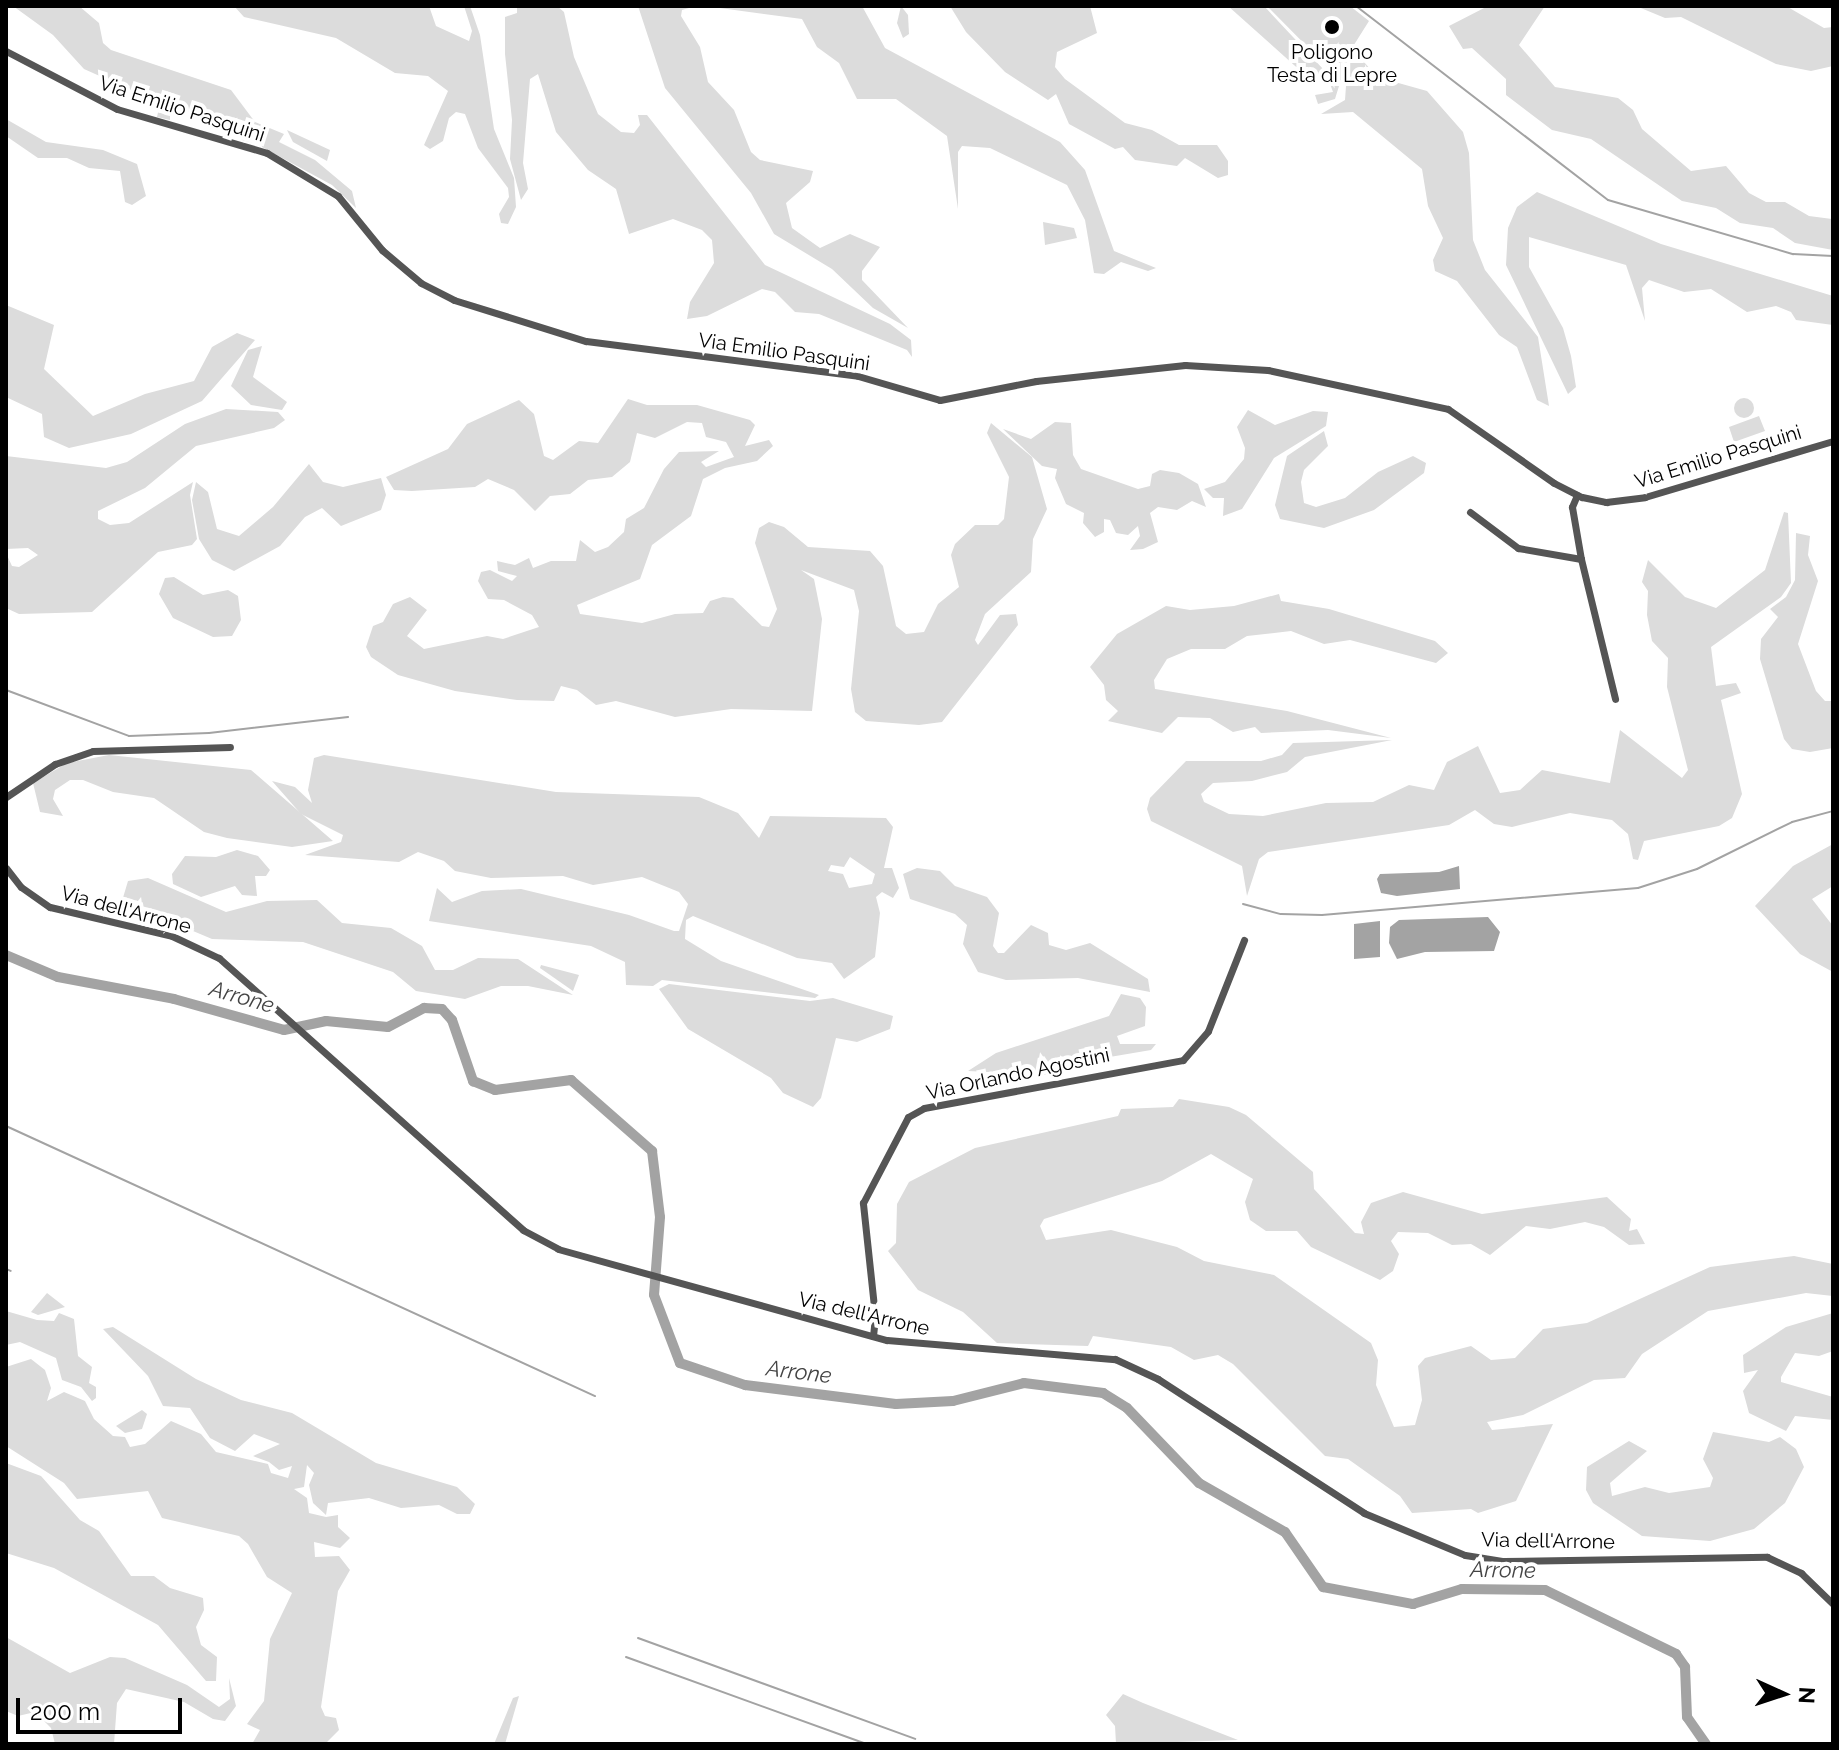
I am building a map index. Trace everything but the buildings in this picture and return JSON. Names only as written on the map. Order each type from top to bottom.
[{"type":"street","name":"Via Emilio Pasquini","points":[[6,51],[117,109],[267,153],[338,196],[382,250],[421,283],[454,300],[569,337],[853,375],[940,400],[1036,381],[1185,365],[1268,370],[1448,409],[1577,495],[1632,500],[1833,441]]},
{"type":"street","points":[[1577,495],[1572,507],[1581,559],[1615,699]]},
{"type":"street","points":[[1470,512],[1518,548],[1581,559]]},
{"type":"street","points":[[6,797],[55,764],[93,751],[230,747]]},
{"type":"street","name":"Via dell'Arrone","points":[[6,868],[21,887],[50,907],[172,936],[209,952],[523,1230],[558,1249],[873,1336],[940,1348],[1075,1352],[1122,1361],[1158,1379],[1364,1513],[1465,1555],[1500,1561],[1767,1557],[1801,1573],[1833,1604]]},
{"type":"street","name":"Via Orlando Agostini","points":[[873,1336],[876,1320],[863,1203],[908,1117],[924,1108],[1183,1060],[1208,1031],[1244,940]]},
{"type":"shaded area","points":[[13,6],[79,6],[99,23],[103,43],[111,50],[231,90],[255,122],[284,134],[279,142],[315,160],[352,191],[356,208],[332,185],[262,147],[260,139],[254,135],[254,143],[242,140],[236,124],[170,108],[170,120],[157,117],[160,103],[84,69],[53,35]]},
{"type":"shaded area","points":[[234,6],[429,6],[436,26],[469,41],[472,31],[464,6],[470,6],[480,35],[494,129],[514,178],[516,207],[508,224],[501,223],[499,214],[509,197],[508,188],[478,148],[465,114],[456,112],[449,118],[443,141],[430,149],[424,145],[448,91],[428,76],[395,73],[336,38],[244,17]]},
{"type":"shaded area","points":[[517,6],[557,6],[564,12],[574,57],[598,114],[621,132],[634,133],[640,125],[638,115],[647,115],[765,265],[890,324],[911,340],[912,357],[907,350],[819,314],[795,312],[775,292],[762,289],[707,316],[687,319],[690,302],[714,263],[712,240],[702,230],[673,219],[629,234],[616,189],[588,170],[556,132],[538,74],[530,79],[523,163],[528,189],[521,200],[510,159],[512,120],[505,54],[505,17],[517,13]]},
{"type":"shaded area","points":[[638,6],[696,6],[682,10],[681,16],[700,47],[708,82],[734,110],[751,152],[760,160],[813,171],[810,182],[786,203],[792,228],[820,248],[850,234],[880,247],[862,271],[862,280],[908,328],[873,308],[832,269],[774,234],[751,193],[665,88]]},
{"type":"shaded area","points":[[705,6],[862,6],[885,48],[1060,142],[1085,170],[1114,251],[1156,268],[1148,271],[1121,262],[1104,274],[1094,273],[1085,220],[1067,185],[990,148],[962,146],[958,152],[958,209],[947,136],[896,99],[857,99],[839,63],[817,47],[802,19]]},
{"type":"shaded area","points":[[901,6],[908,15],[909,34],[903,38],[897,23]]},
{"type":"shaded area","points":[[950,6],[1090,6],[1097,33],[1057,52],[1055,67],[1065,79],[1125,123],[1152,130],[1179,145],[1217,145],[1228,161],[1228,175],[1218,178],[1185,158],[1177,166],[1135,160],[1123,147],[1115,149],[1069,124],[1056,94],[1048,100],[1005,72],[966,32]]},
{"type":"shaded area","points":[[1228,6],[1264,6],[1339,86],[1335,99],[1318,104],[1315,95],[1333,92],[1329,81],[1304,74]]},
{"type":"shaded area","points":[[1267,6],[1350,6],[1369,21],[1352,48],[1377,77],[1427,91],[1463,132],[1469,153],[1473,240],[1485,270],[1538,337],[1549,406],[1537,400],[1517,347],[1499,335],[1457,281],[1435,271],[1433,260],[1443,238],[1428,206],[1422,169],[1353,112],[1321,114],[1345,100],[1346,86]]},
{"type":"shaded area","points":[[1488,6],[1545,6],[1519,45],[1555,87],[1618,98],[1633,110],[1642,129],[1691,171],[1726,166],[1749,193],[1766,202],[1785,202],[1809,216],[1832,219],[1833,250],[1795,243],[1773,228],[1740,223],[1716,208],[1682,201],[1591,139],[1552,130],[1506,95],[1506,79],[1472,48],[1463,49],[1449,26]]},
{"type":"shaded area","points":[[1636,6],[1786,6],[1824,28],[1833,27],[1833,66],[1811,71],[1776,64],[1681,17],[1665,18]]},
{"type":"shaded area","points":[[6,119],[46,142],[103,150],[137,164],[146,196],[132,205],[125,202],[120,171],[89,168],[67,158],[38,158],[6,136]]},
{"type":"shaded area","points":[[287,130],[330,150],[327,161],[293,142]]},
{"type":"shaded area","points":[[1537,192],[1661,244],[1833,296],[1833,325],[1796,320],[1791,312],[1776,306],[1747,312],[1711,289],[1684,292],[1649,280],[1642,288],[1645,321],[1626,265],[1529,237],[1529,267],[1563,328],[1571,356],[1576,387],[1568,394],[1506,265],[1508,228],[1517,207]]},
{"type":"shaded area","points":[[1043,222],[1074,228],[1077,238],[1045,245]]},
{"type":"shaded area","points":[[6,305],[54,325],[44,369],[93,416],[145,394],[194,381],[212,347],[237,333],[255,340],[202,401],[131,434],[69,448],[44,437],[42,414],[6,397]]},
{"type":"shaded area","points":[[262,346],[253,377],[287,402],[282,410],[251,405],[231,386],[248,350]]},
{"type":"shaded area","points":[[1744,398],[1751,401],[1754,408],[1751,415],[1744,418],[1737,415],[1734,408],[1737,401]]},
{"type":"shaded area","points":[[628,399],[647,405],[697,405],[750,420],[755,425],[745,446],[769,440],[773,446],[757,461],[725,468],[703,479],[691,516],[652,545],[640,579],[577,605],[580,614],[642,623],[675,614],[703,613],[710,601],[723,597],[733,598],[762,626],[769,627],[777,609],[755,543],[759,528],[769,522],[784,527],[808,547],[870,551],[883,566],[896,626],[906,634],[924,632],[938,604],[959,587],[951,555],[955,544],[975,525],[998,525],[1004,519],[1009,477],[987,433],[991,423],[1032,457],[1047,509],[1033,539],[1031,572],[985,614],[975,640],[978,645],[1000,615],[1016,614],[1018,625],[942,722],[919,725],[866,721],[855,712],[851,689],[859,611],[854,590],[801,570],[814,579],[822,619],[812,711],[731,709],[675,717],[616,701],[596,705],[577,690],[561,686],[554,701],[517,700],[455,691],[398,675],[371,657],[366,647],[373,626],[383,622],[393,604],[410,597],[427,610],[407,636],[424,649],[487,636],[503,639],[539,627],[532,615],[504,600],[488,599],[478,581],[481,572],[490,570],[512,581],[517,576],[498,571],[497,561],[515,565],[529,558],[533,568],[551,561],[576,561],[580,540],[595,552],[608,547],[624,532],[626,519],[644,508],[664,469],[679,452],[719,451],[701,462],[706,467],[734,457],[726,442],[706,437],[702,423],[687,422],[655,438],[637,433],[630,462],[612,477],[588,480],[570,494],[550,496],[535,511],[514,490],[488,479],[475,487],[412,491],[394,490],[386,477],[448,449],[467,424],[519,400],[534,414],[544,456],[553,460],[579,441],[598,443]]},
{"type":"shaded area","points":[[226,409],[278,412],[285,420],[274,428],[196,446],[145,488],[98,511],[98,519],[110,525],[129,523],[193,482],[190,495],[197,539],[192,545],[158,552],[92,612],[19,614],[6,608],[6,553],[12,566],[19,567],[38,555],[28,548],[6,549],[6,456],[106,468],[127,462],[185,424]]},
{"type":"shaded area","points":[[1248,410],[1275,425],[1313,411],[1328,412],[1326,426],[1274,458],[1242,509],[1223,516],[1224,498],[1213,498],[1204,489],[1225,482],[1244,459],[1245,448],[1237,427]]},
{"type":"shaded area","points":[[1759,416],[1765,431],[1734,442],[1729,427]]},
{"type":"shaded area","points":[[1055,422],[1071,423],[1073,455],[1081,469],[1138,489],[1150,486],[1152,474],[1160,470],[1179,473],[1198,484],[1206,507],[1192,501],[1177,510],[1158,507],[1150,513],[1158,542],[1143,549],[1130,550],[1140,536],[1138,526],[1128,535],[1116,533],[1110,520],[1104,519],[1104,532],[1095,537],[1083,523],[1084,513],[1066,504],[1055,478],[1057,469],[1042,466],[1003,429],[1031,439]]},
{"type":"shaded area","points":[[1324,431],[1328,446],[1304,470],[1301,482],[1304,503],[1316,507],[1345,498],[1378,472],[1413,456],[1426,463],[1424,473],[1374,510],[1324,528],[1280,519],[1275,505],[1287,456]]},
{"type":"shaded area","points":[[309,464],[323,482],[343,487],[381,478],[386,495],[381,510],[341,526],[322,508],[305,517],[280,546],[234,571],[212,560],[199,539],[192,500],[196,482],[208,492],[217,529],[239,536],[273,507]]},
{"type":"shaded area","points":[[1784,512],[1788,513],[1791,583],[1781,597],[1711,647],[1716,686],[1736,683],[1741,693],[1721,700],[1742,794],[1732,818],[1719,826],[1644,841],[1638,860],[1633,859],[1628,834],[1612,820],[1570,813],[1512,827],[1494,824],[1475,810],[1449,825],[1268,852],[1259,859],[1247,896],[1242,866],[1151,821],[1147,809],[1150,798],[1186,761],[1261,761],[1282,755],[1293,743],[1392,740],[1305,757],[1287,772],[1252,781],[1213,783],[1201,794],[1204,802],[1229,814],[1263,816],[1326,803],[1373,802],[1409,785],[1434,790],[1447,762],[1478,746],[1500,793],[1520,790],[1542,770],[1610,783],[1620,730],[1682,778],[1688,770],[1667,687],[1668,658],[1652,641],[1647,615],[1648,591],[1642,582],[1648,560],[1685,597],[1716,608],[1765,570]]},
{"type":"shaded area","points":[[1796,533],[1810,536],[1808,555],[1818,581],[1798,644],[1816,691],[1825,701],[1833,701],[1833,748],[1810,752],[1792,749],[1784,739],[1760,659],[1761,639],[1778,617],[1770,609],[1786,597],[1795,580]]},
{"type":"shaded area","points":[[174,577],[203,595],[228,590],[238,596],[241,620],[232,636],[213,637],[173,618],[159,594],[165,578]]},
{"type":"shaded area","points":[[1279,594],[1281,601],[1329,609],[1435,641],[1448,653],[1436,663],[1350,640],[1324,644],[1291,631],[1247,636],[1225,649],[1191,649],[1167,659],[1154,680],[1155,689],[1287,711],[1391,738],[1328,730],[1261,733],[1255,727],[1233,732],[1210,718],[1178,717],[1162,733],[1108,721],[1118,711],[1106,700],[1104,685],[1090,667],[1117,634],[1166,606],[1190,610],[1234,606]]},
{"type":"shaded area","points":[[109,755],[251,770],[333,841],[292,847],[227,838],[204,832],[154,798],[113,792],[83,780],[70,780],[55,790],[53,799],[63,816],[40,812],[33,783],[67,763]]},
{"type":"shaded area","points":[[324,755],[556,792],[699,797],[738,813],[759,838],[770,816],[886,818],[893,827],[884,868],[892,868],[899,888],[893,898],[882,892],[876,897],[880,913],[875,957],[844,979],[832,963],[797,958],[693,916],[686,920],[685,939],[721,961],[819,995],[815,998],[662,980],[653,986],[626,985],[625,962],[591,946],[429,921],[437,888],[452,902],[482,891],[521,889],[629,915],[674,931],[679,931],[688,904],[679,892],[642,877],[593,885],[563,876],[491,878],[455,871],[444,861],[418,852],[399,862],[305,855],[341,842],[343,835],[301,814],[272,781],[295,787],[312,803],[308,790],[314,758]],"holes":[[[850,857],[875,874],[872,884],[849,888],[843,874],[828,871],[831,865],[844,867]]]},
{"type":"shaded area","points":[[1833,844],[1833,886],[1812,899],[1833,926],[1833,972],[1800,954],[1755,906],[1793,866]]},
{"type":"shaded area","points":[[237,850],[258,856],[270,870],[266,876],[255,876],[257,896],[242,895],[235,886],[201,897],[173,884],[172,874],[185,856],[216,857]]},
{"type":"shaded area","points":[[1459,866],[1460,889],[1397,896],[1381,893],[1377,879],[1380,874],[1439,872]]},
{"type":"shaded area","points":[[917,868],[940,871],[955,886],[987,897],[999,913],[993,946],[998,953],[1004,953],[1031,925],[1048,933],[1049,945],[1066,950],[1090,943],[1148,979],[1150,992],[1078,978],[1006,980],[978,972],[963,944],[967,925],[955,914],[910,899],[903,874]]},
{"type":"shaded area","points":[[148,878],[226,912],[267,901],[317,900],[342,923],[391,928],[422,946],[435,970],[453,970],[478,958],[518,959],[573,995],[528,986],[501,986],[465,999],[416,991],[393,972],[303,942],[212,939],[122,901],[128,881]]},
{"type":"shaded area","points":[[1488,917],[1500,932],[1494,951],[1425,952],[1397,959],[1389,943],[1390,927],[1399,920]]},
{"type":"shaded area","points":[[1380,921],[1380,957],[1354,959],[1354,924]]},
{"type":"shaded area","points":[[541,965],[579,975],[573,991],[540,968]]},
{"type":"shaded area","points":[[669,984],[810,1001],[833,998],[893,1016],[890,1029],[857,1042],[836,1038],[821,1098],[813,1107],[783,1093],[771,1078],[688,1029],[659,989]]},
{"type":"shaded area","points":[[1121,994],[1140,998],[1146,1007],[1145,1026],[1117,1036],[1120,1044],[1156,1044],[1151,1050],[1092,1060],[1047,1075],[968,1071],[996,1053],[1109,1016]]},
{"type":"shaded area","points":[[1179,1099],[1229,1107],[1246,1115],[1313,1172],[1314,1189],[1355,1233],[1364,1234],[1361,1222],[1371,1203],[1403,1192],[1482,1214],[1607,1197],[1631,1219],[1629,1231],[1637,1229],[1645,1244],[1629,1245],[1604,1227],[1585,1222],[1550,1229],[1526,1226],[1490,1255],[1471,1244],[1452,1245],[1428,1233],[1398,1232],[1391,1241],[1399,1254],[1393,1271],[1380,1280],[1311,1247],[1297,1231],[1266,1231],[1250,1220],[1245,1202],[1253,1179],[1211,1154],[1162,1181],[1044,1219],[1040,1226],[1046,1240],[1111,1230],[1177,1247],[1204,1261],[1274,1275],[1371,1343],[1378,1360],[1376,1385],[1394,1427],[1415,1425],[1422,1400],[1418,1366],[1425,1358],[1471,1346],[1491,1360],[1515,1358],[1543,1329],[1587,1323],[1710,1267],[1794,1256],[1833,1264],[1833,1296],[1806,1293],[1708,1311],[1642,1354],[1625,1378],[1594,1380],[1523,1415],[1487,1422],[1492,1430],[1553,1424],[1516,1501],[1478,1513],[1471,1509],[1412,1513],[1400,1496],[1348,1459],[1325,1456],[1233,1364],[1218,1355],[1194,1360],[1171,1347],[1093,1336],[1088,1346],[997,1343],[963,1312],[918,1290],[888,1251],[896,1243],[897,1204],[909,1182],[975,1148],[1118,1116],[1121,1109],[1173,1107]]},
{"type":"shaded area","points":[[47,1293],[65,1307],[38,1315],[31,1312]]},
{"type":"shaded area","points":[[6,1311],[37,1320],[54,1321],[59,1313],[74,1319],[78,1356],[92,1367],[89,1383],[96,1387],[96,1398],[92,1401],[81,1387],[62,1380],[56,1358],[20,1342],[6,1345]]},
{"type":"shaded area","points":[[1833,1313],[1833,1351],[1819,1356],[1795,1353],[1781,1382],[1833,1397],[1833,1420],[1795,1416],[1786,1431],[1749,1413],[1743,1391],[1758,1370],[1744,1373],[1743,1355],[1786,1327]]},
{"type":"shaded area","points":[[113,1327],[196,1379],[241,1400],[292,1413],[376,1463],[457,1487],[475,1504],[470,1514],[457,1514],[439,1505],[401,1508],[369,1498],[328,1503],[326,1515],[313,1503],[309,1485],[314,1473],[307,1465],[304,1487],[294,1489],[307,1498],[309,1513],[326,1517],[338,1515],[338,1527],[350,1538],[340,1548],[314,1542],[315,1557],[339,1556],[350,1570],[338,1591],[321,1707],[325,1716],[336,1718],[339,1730],[325,1744],[252,1744],[260,1730],[247,1724],[264,1701],[270,1639],[292,1593],[267,1577],[248,1544],[239,1536],[162,1518],[148,1491],[77,1499],[64,1483],[6,1446],[6,1367],[31,1359],[45,1370],[51,1388],[47,1401],[64,1392],[85,1401],[94,1419],[113,1436],[125,1437],[130,1447],[145,1444],[171,1421],[201,1434],[216,1452],[268,1464],[271,1473],[288,1478],[292,1466],[279,1470],[269,1462],[253,1456],[280,1444],[254,1434],[235,1451],[210,1438],[190,1408],[163,1406],[148,1376],[103,1329]]},
{"type":"shaded area","points":[[142,1410],[147,1414],[142,1429],[125,1433],[116,1426]]},
{"type":"shaded area","points":[[1713,1432],[1769,1442],[1780,1437],[1796,1449],[1804,1467],[1785,1503],[1754,1529],[1710,1541],[1642,1536],[1593,1503],[1586,1490],[1587,1467],[1629,1441],[1647,1451],[1610,1483],[1612,1496],[1645,1487],[1669,1493],[1710,1487],[1713,1478],[1703,1459]]},
{"type":"shaded area","points":[[6,1463],[41,1476],[80,1520],[99,1531],[131,1576],[154,1576],[170,1588],[203,1598],[204,1610],[196,1627],[201,1645],[217,1657],[216,1681],[206,1681],[158,1625],[54,1568],[6,1553]]},
{"type":"shaded area","points":[[6,1637],[70,1673],[110,1657],[125,1658],[187,1685],[219,1707],[230,1699],[229,1678],[236,1706],[225,1721],[213,1719],[184,1702],[126,1689],[117,1703],[114,1744],[55,1744],[51,1728],[35,1712],[18,1716],[6,1711]]},
{"type":"shaded area","points":[[1123,1694],[1238,1740],[1116,1744],[1115,1726],[1106,1715]]},
{"type":"shaded area","points":[[519,1696],[505,1744],[494,1744],[513,1698]]},
{"type":"waterway","points":[[1356,6],[1608,200],[1793,254],[1833,256]]},
{"type":"waterway","points":[[6,690],[129,736],[209,733],[348,717]]},
{"type":"waterway","points":[[1243,904],[1281,914],[1322,915],[1638,888],[1697,869],[1792,822],[1833,811]]},
{"type":"waterway","name":"Arrone","points":[[6,955],[58,977],[174,999],[284,1030],[326,1021],[388,1027],[424,1008],[442,1009],[452,1020],[473,1081],[495,1090],[571,1080],[652,1151],[660,1217],[654,1295],[680,1363],[745,1385],[896,1404],[953,1401],[1024,1383],[1103,1393],[1127,1408],[1199,1483],[1285,1532],[1323,1587],[1413,1604],[1462,1589],[1545,1590],[1676,1654],[1685,1667],[1687,1717],[1706,1744]]},
{"type":"waterway","points":[[6,1126],[595,1396]]},
{"type":"waterway","points":[[6,1269],[11,1271]]},
{"type":"waterway","points":[[638,1638],[915,1739]]},
{"type":"waterway","points":[[626,1657],[866,1744]]},
{"type":"place","name":"Poligono Testa di Lepre","points":[[1332,27]]}]
